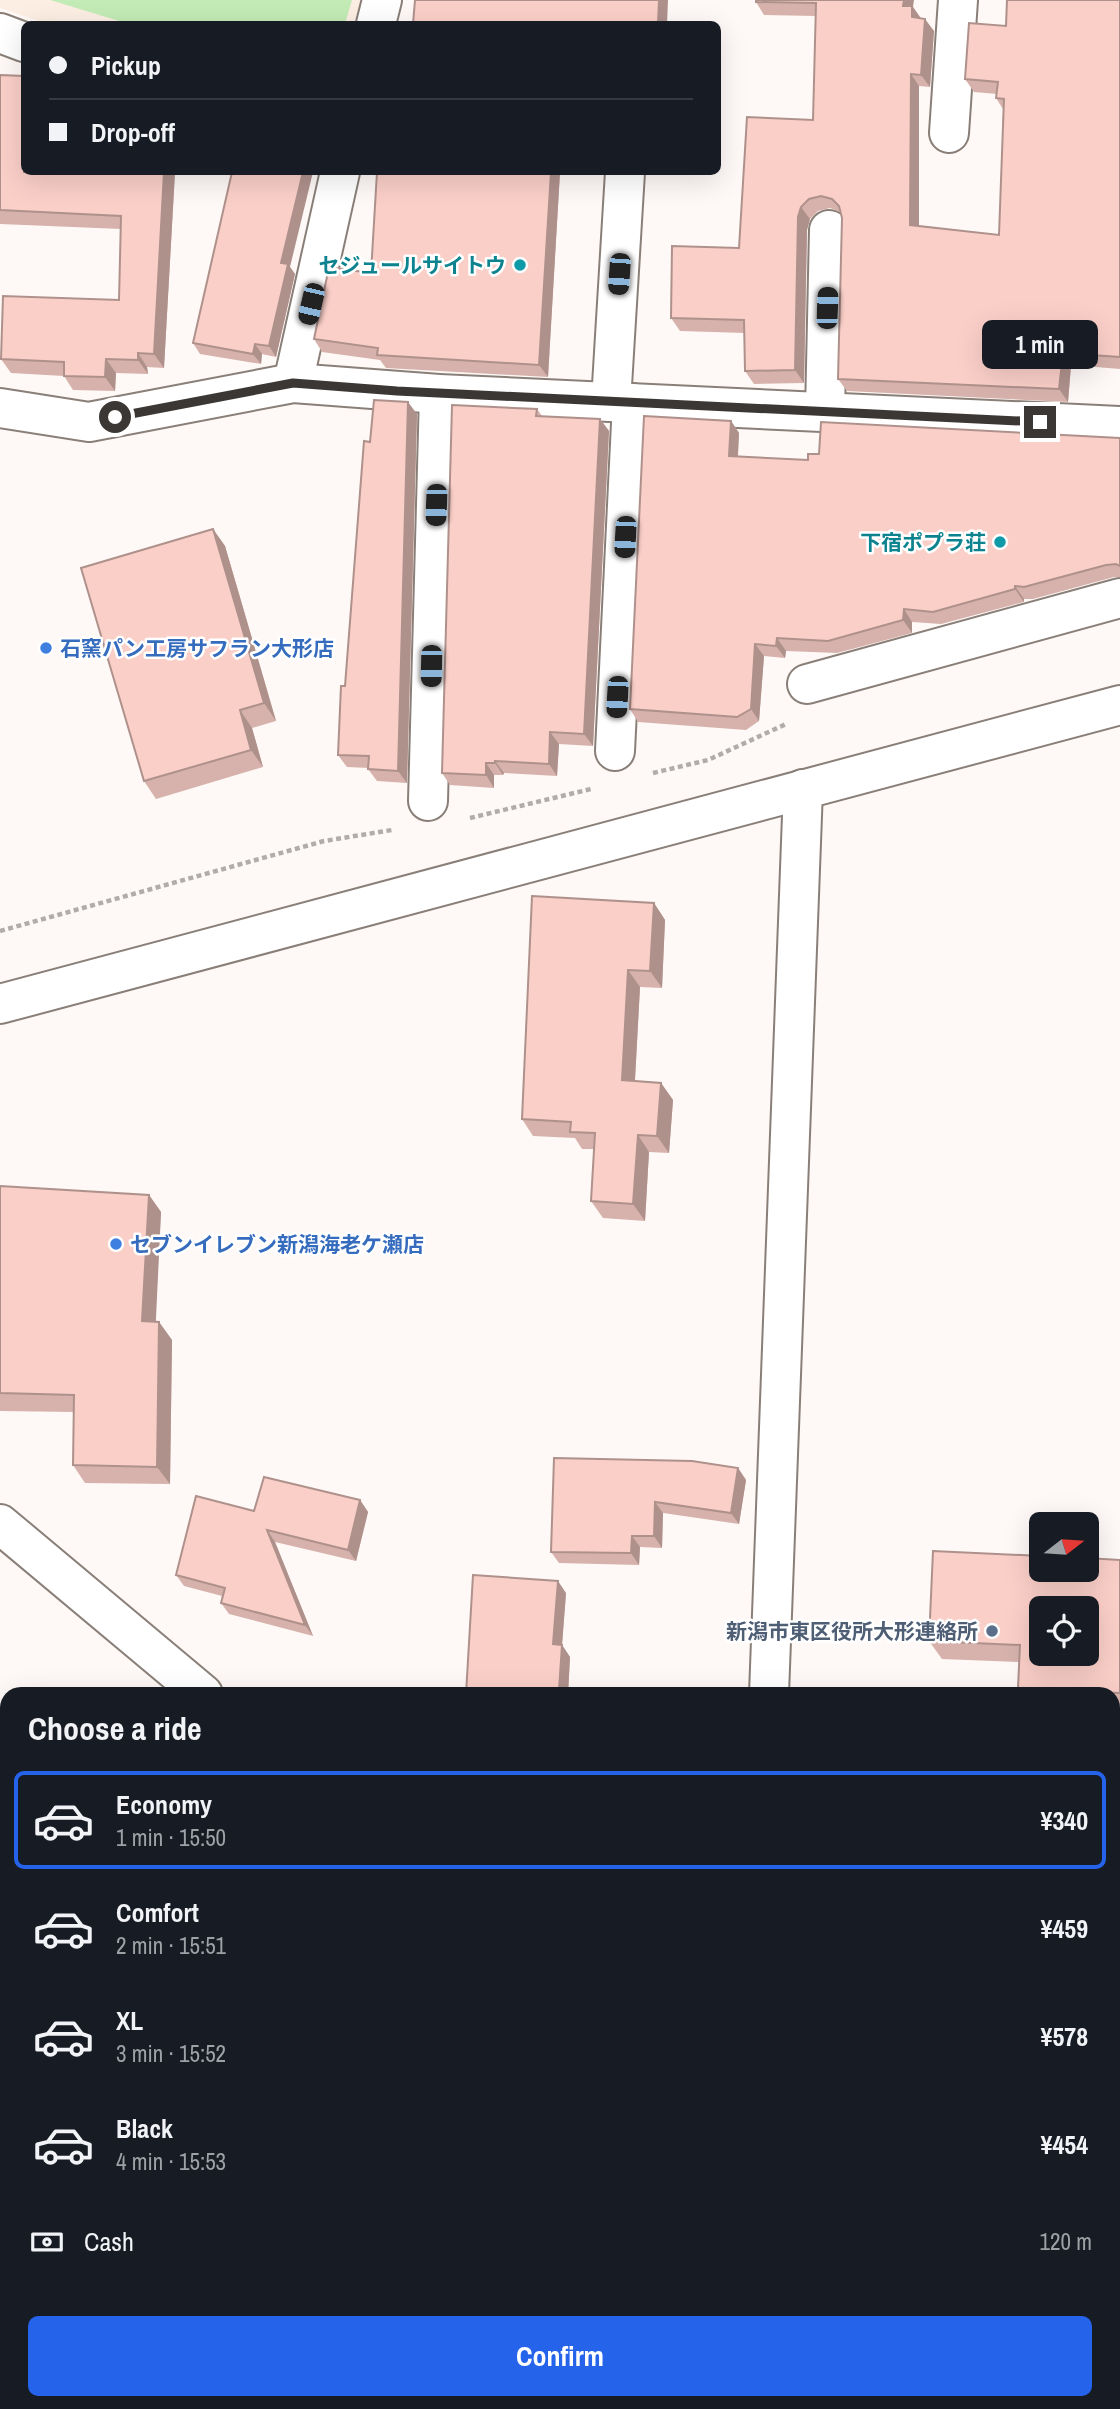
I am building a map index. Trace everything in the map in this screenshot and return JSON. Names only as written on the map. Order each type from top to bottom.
[{"type":"street","points":[[377,21],[382,0]]},
{"type":"street","points":[[949,133],[958,0]]},
{"type":"street","points":[[0,33],[21,40]]},
{"type":"street","points":[[293,383],[339,175]]},
{"type":"street","points":[[625,175],[622,402],[628,764]]},
{"type":"street","points":[[825,412],[829,230]]},
{"type":"street","points":[[0,408],[89,422],[293,383],[439,394],[1120,426]]},
{"type":"street","points":[[428,801],[439,394]]},
{"type":"street","points":[[807,684],[1120,598]]},
{"type":"street","points":[[0,1004],[1120,705]]},
{"type":"street","points":[[769,1687],[803,789]]},
{"type":"street","points":[[0,1524],[195,1687]]},
{"type":"path","points":[[628,764],[708,760],[761,733],[796,721]]},
{"type":"path","points":[[466,819],[600,787]]},
{"type":"path","points":[[0,931],[324,841],[401,829]]},
{"type":"shaded area","points":[[0,0],[363,0],[357,21],[39,21],[0,8]]},
{"type":"green space","points":[[50,0],[352,0],[346,21],[119,21]]},
{"type":"building","points":[[415,0],[659,0],[658,21],[413,21]]},
{"type":"building","points":[[756,0],[904,0],[903,6],[912,6],[912,17],[925,19],[921,75],[911,74],[910,225],[999,235],[1004,99],[996,98],[998,82],[965,79],[969,23],[1006,26],[1007,0],[1120,0],[1120,357],[1063,353],[1059,389],[838,379],[842,218],[839,206],[832,199],[821,196],[809,199],[801,207],[798,217],[795,370],[745,371],[744,320],[671,318],[672,246],[739,248],[747,117],[813,120],[816,3]]},
{"type":"building","points":[[0,75],[21,76],[21,175],[164,175],[154,354],[138,353],[138,360],[106,359],[105,377],[64,376],[64,362],[1,359],[3,296],[119,300],[121,216],[0,210]]},
{"type":"building","points":[[231,175],[302,175],[281,263],[288,264],[269,346],[255,344],[253,354],[193,343]]},
{"type":"building","points":[[377,175],[551,175],[539,365],[377,355],[378,348],[314,339],[329,267],[371,273]]},
{"type":"building","points":[[374,400],[408,402],[398,771],[368,769],[369,756],[338,755],[341,686],[345,686],[364,441],[370,442]]},
{"type":"building","points":[[452,405],[537,409],[536,416],[600,419],[584,734],[550,732],[549,764],[495,761],[486,763],[486,775],[442,773]]},
{"type":"building","points":[[644,416],[731,421],[729,456],[808,460],[808,454],[819,454],[821,422],[1120,438],[1120,566],[1106,565],[1024,587],[1015,586],[1015,589],[933,612],[904,609],[903,620],[828,641],[777,638],[776,646],[755,644],[751,709],[737,717],[630,709]]},
{"type":"building","points":[[213,529],[264,703],[240,710],[251,750],[144,781],[81,568]]},
{"type":"building","points":[[532,896],[654,903],[650,971],[628,970],[622,1080],[661,1083],[657,1136],[638,1135],[633,1204],[591,1201],[595,1133],[570,1132],[571,1122],[522,1119]]},
{"type":"building","points":[[0,1186],[149,1195],[142,1321],[159,1322],[157,1467],[73,1465],[74,1395],[0,1393]]},
{"type":"building","points":[[554,1458],[692,1461],[738,1468],[731,1513],[655,1502],[654,1536],[632,1536],[631,1553],[551,1552]]},
{"type":"building","points":[[264,1477],[360,1500],[348,1550],[267,1530],[305,1625],[221,1603],[225,1588],[176,1575],[196,1496],[254,1511]]},
{"type":"building","name":"新潟市東区役所大形連絡所","points":[[933,1551],[1029,1555],[1029,1582],[1099,1582],[1099,1559],[1120,1560],[1120,1687],[1018,1687],[1020,1645],[929,1641]]},
{"type":"building","points":[[473,1575],[558,1581],[553,1644],[562,1645],[559,1687],[466,1687]]},
{"type":"place","name":"セジュールサイトウ","points":[[520,265]]},
{"type":"place","name":"下宿ポプラ荘","points":[[1000,542]]},
{"type":"place","name":"石窯パン工房サフラン大形店","points":[[46,648]]},
{"type":"place","name":"セブンイレブン新潟海老ケ瀬店","points":[[116,1244]]},
{"type":"place","name":"新潟市東区役所大形連絡所","points":[[992,1631]]},
{"type":"route","points":[[115,417],[293,383],[397,391],[1040,422]]}]
